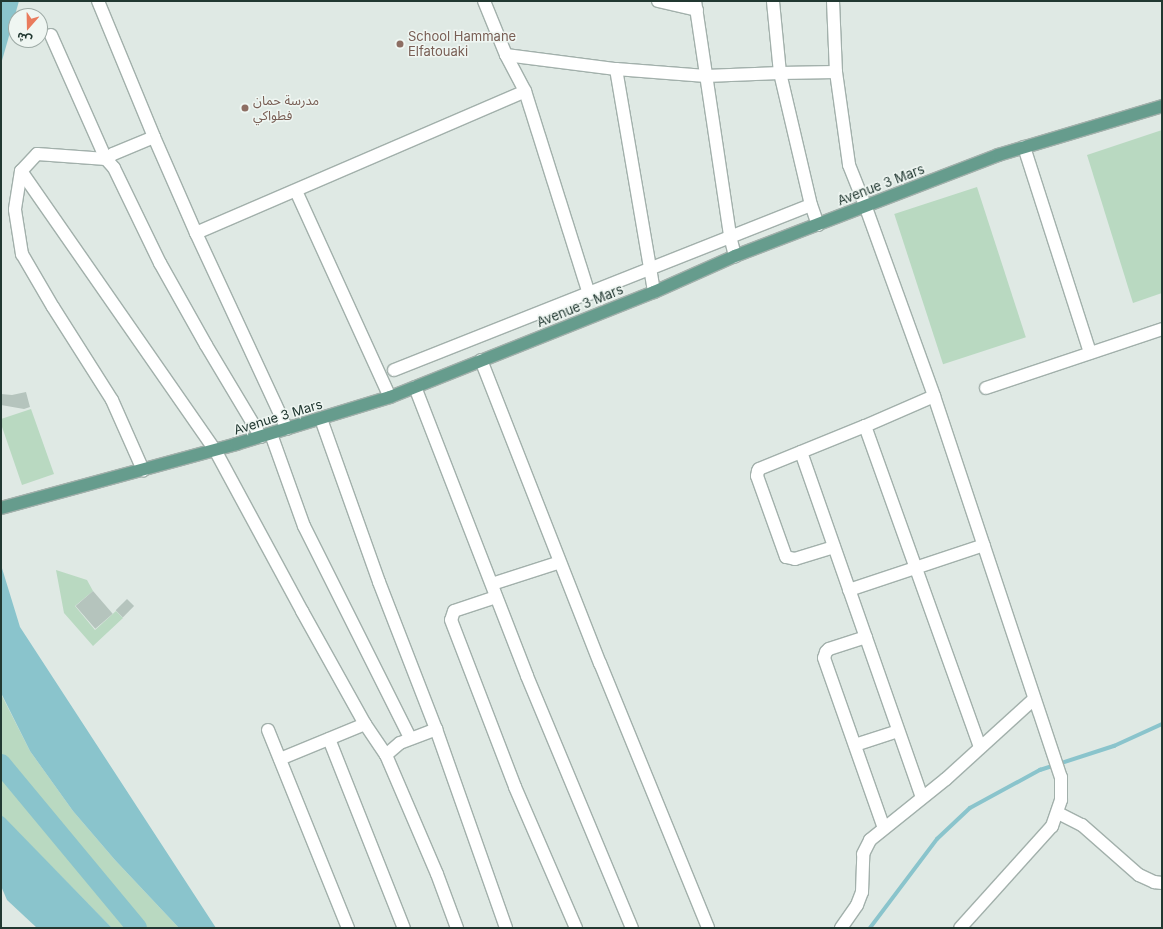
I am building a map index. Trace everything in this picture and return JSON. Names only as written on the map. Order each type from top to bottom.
[{"type":"main road","name":"Avenue 3 Mars","points":[[1,508],[215,450],[390,397],[654,292],[736,256],[865,206],[1024,147],[1162,106]]},
{"type":"street","points":[[98,1],[154,137],[196,233],[287,429]]},
{"type":"street","points":[[484,1],[506,55],[525,91],[589,294]]},
{"type":"street","points":[[658,1],[696,6],[730,236],[736,256]]},
{"type":"street","points":[[772,1],[780,73],[811,205],[818,225]]},
{"type":"street","points":[[833,1],[836,72],[849,165],[934,396],[1061,777],[1061,800],[1058,813],[1044,837],[960,928]]},
{"type":"street","points":[[51,35],[106,159],[114,168],[160,263],[206,345],[266,435],[304,526],[410,738]]},
{"type":"street","points":[[506,55],[616,69],[706,76],[836,72]]},
{"type":"street","points":[[616,69],[654,292]]},
{"type":"street","points":[[196,233],[525,91]]},
{"type":"street","points":[[143,470],[112,400],[53,307],[22,254],[14,210],[21,171],[37,154],[106,159],[114,154],[154,137]]},
{"type":"street","points":[[1024,147],[1090,353]]},
{"type":"street","points":[[21,171],[215,450],[302,612],[366,724],[386,755],[437,874],[457,928]]},
{"type":"street","points":[[296,191],[390,397]]},
{"type":"street","points":[[394,370],[811,205]]},
{"type":"street","points":[[986,388],[1162,329]]},
{"type":"street","points":[[481,360],[560,562],[708,928]]},
{"type":"street","points":[[416,387],[496,597],[632,928]]},
{"type":"street","points":[[834,547],[791,559],[786,557],[757,474],[759,469],[934,396]]},
{"type":"street","points":[[321,419],[379,582],[436,729],[506,928]]},
{"type":"street","points":[[865,426],[980,747]]},
{"type":"street","points":[[801,452],[922,797]]},
{"type":"street","points":[[849,590],[916,569],[984,545]]},
{"type":"street","points":[[492,584],[560,562]]},
{"type":"street","points":[[496,597],[454,611],[451,620],[515,787],[576,928]]},
{"type":"street","points":[[866,637],[829,649],[824,655],[825,662],[884,828]]},
{"type":"street","points":[[841,928],[857,905],[862,892],[863,854],[870,840],[946,779],[1034,699]]},
{"type":"street","points":[[280,759],[366,724]]},
{"type":"street","points":[[386,755],[397,745],[410,738],[436,729]]},
{"type":"street","points":[[268,730],[348,928]]},
{"type":"street","points":[[855,745],[898,731]]},
{"type":"street","points":[[329,739],[404,928]]},
{"type":"street","points":[[1058,813],[1082,825],[1139,875],[1154,882],[1162,883]]},
{"type":"green space","points":[[1162,130],[1162,293],[1133,303],[1087,155]]},
{"type":"green space","points":[[977,187],[1026,337],[943,364],[894,214]]},
{"type":"green space","points":[[31,409],[54,474],[22,485],[1,424],[1,419]]},
{"type":"green space","points":[[56,570],[87,580],[93,591],[75,606],[95,630],[116,611],[123,618],[93,646],[64,613]]},
{"type":"green space","points":[[1,694],[30,751],[73,811],[115,860],[179,928],[112,928],[1,815]]},
{"type":"water","points":[[1,1],[19,1],[17,8],[8,8],[8,40],[1,64]]},
{"type":"water","points":[[1,565],[20,627],[216,928],[179,928],[115,860],[73,811],[30,751],[1,693]]},
{"type":"water","points":[[1,815],[112,928],[37,928],[7,900],[1,886]]},
{"type":"building","points":[[26,392],[30,407],[24,409],[1,405],[1,394],[12,395]]},
{"type":"building","points":[[93,591],[113,614],[95,629],[76,606]]},
{"type":"building","points":[[127,599],[134,606],[123,617],[116,610]]},
{"type":"waterway","points":[[870,928],[937,839],[970,808],[1040,770],[1114,746],[1162,724]]},
{"type":"waterway","points":[[1,764],[137,928]]},
{"type":"place","name":"School Hammane Elfatouaki","points":[[400,44]]},
{"type":"place","name":"مدرسة حمان فطواكي","points":[[245,108]]}]
